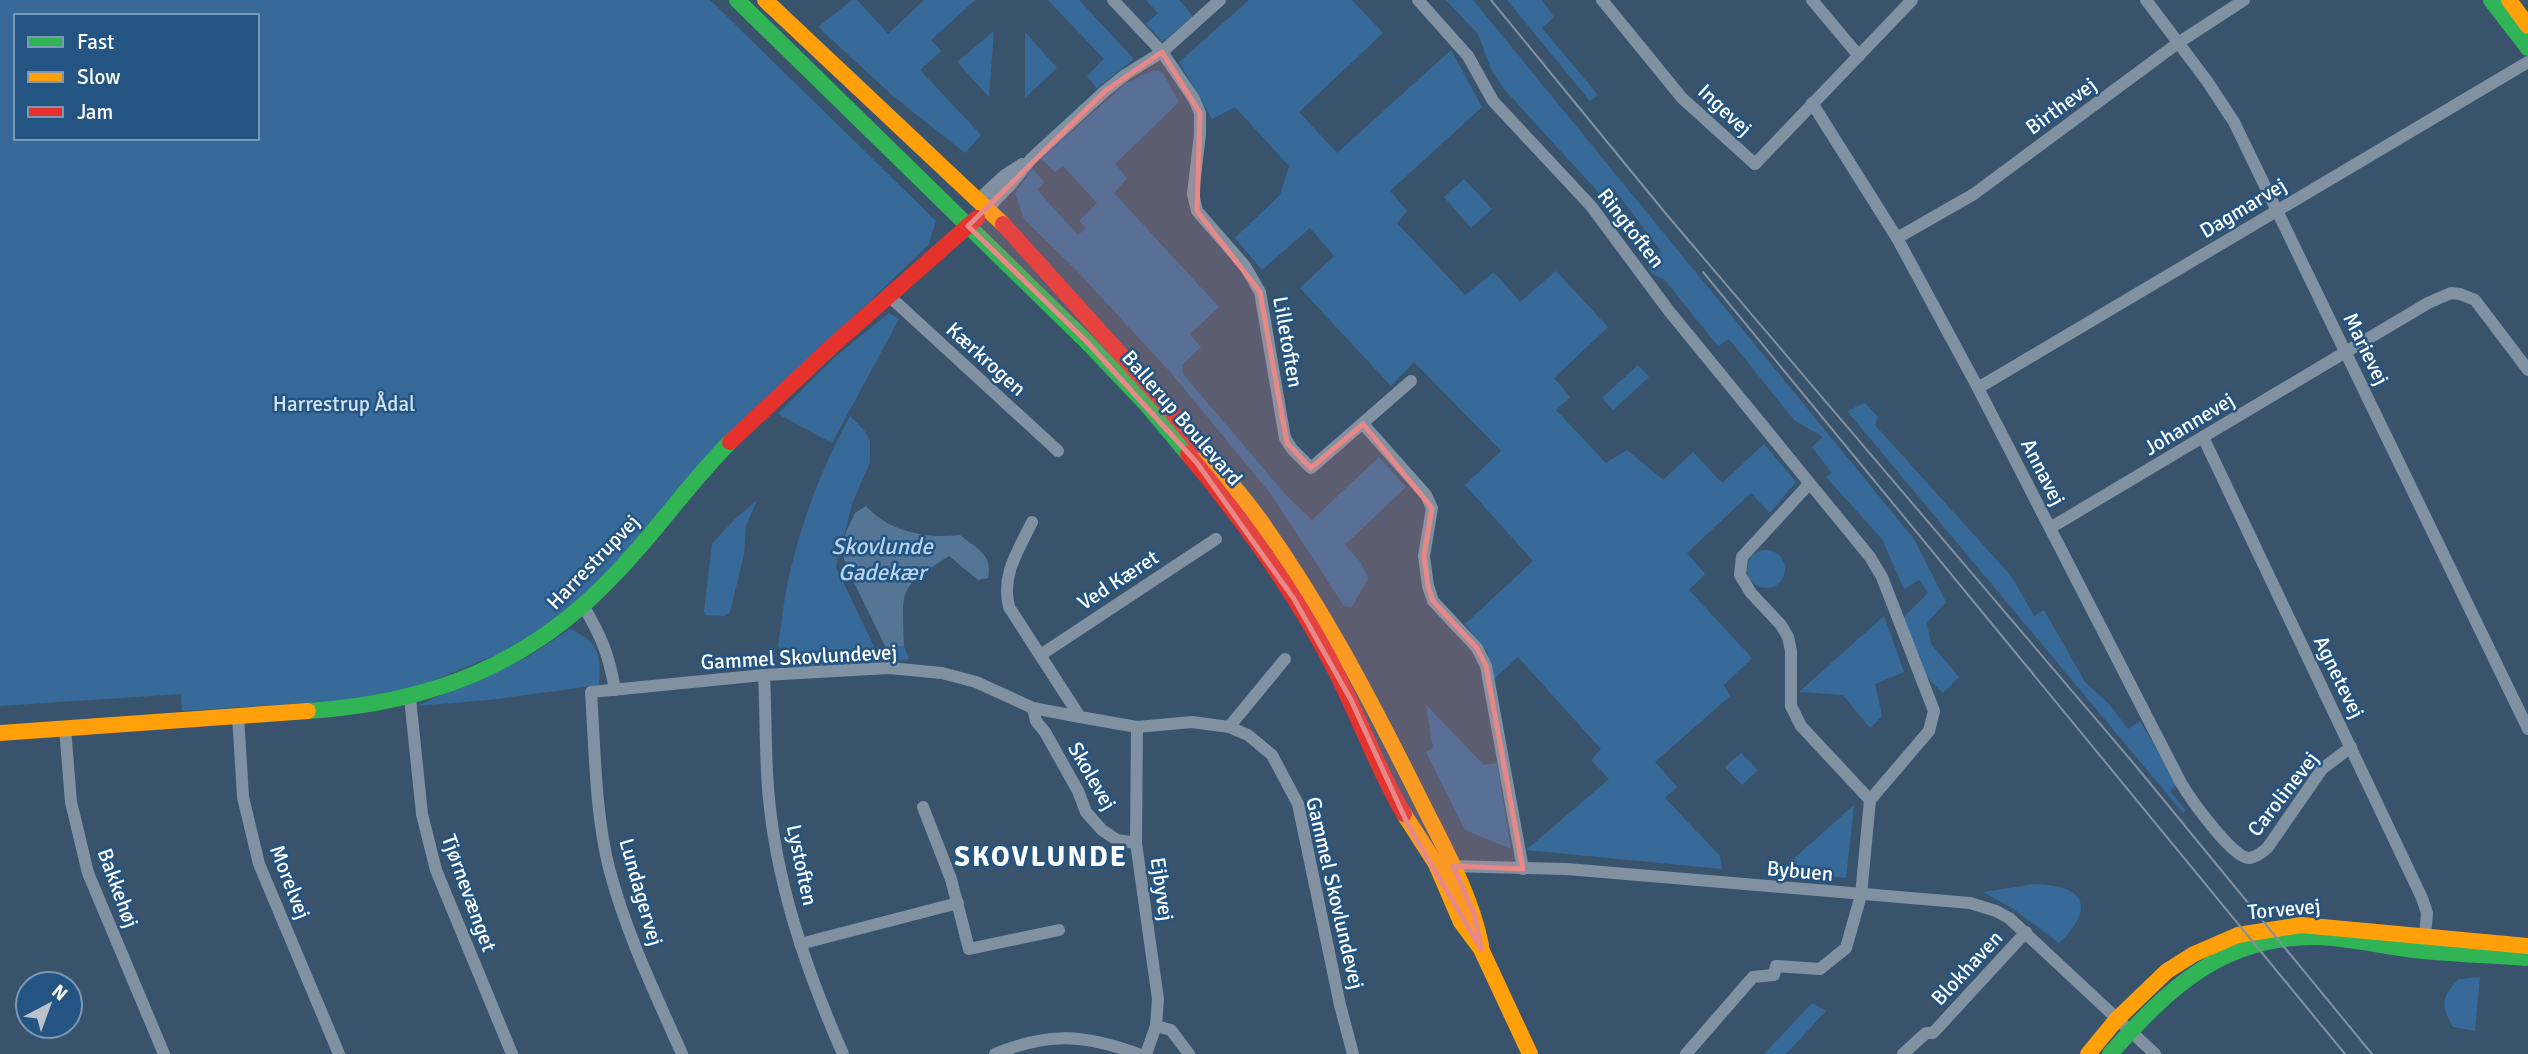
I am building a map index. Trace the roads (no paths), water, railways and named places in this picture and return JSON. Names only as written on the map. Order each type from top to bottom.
[{"type":"street","name":"Ballerup Boulevard","points":[[737,0],[1087,342],[1147,404],[1197,463],[1245,526],[1314,632],[1355,708],[1402,813],[1446,867]]},
{"type":"street","name":"Ballerup Boulevard","points":[[765,0],[983,204],[1052,276],[1161,398],[1256,515],[1348,659],[1446,867],[1475,916],[1481,949],[1530,1054]]},
{"type":"street","name":"Lilletoften","points":[[1113,0],[1162,52],[1194,99],[1200,113],[1193,194],[1197,211],[1245,266],[1260,292],[1287,443],[1311,468],[1411,381]]},
{"type":"street","points":[[983,204],[1012,183],[1031,159],[1105,91],[1162,52],[1220,0]]},
{"type":"street","name":"Ringtoften","points":[[1418,0],[1468,56],[1493,102],[1591,206],[1669,311],[1870,557],[1882,577],[1934,711],[1929,731],[1870,800]]},
{"type":"street","name":"Ingevej","points":[[1602,0],[1682,98],[1755,164],[1912,0]]},
{"type":"street","points":[[1812,0],[1859,56]]},
{"type":"street","name":"Marievej","points":[[2146,0],[2234,122],[2523,707],[2528,729]]},
{"type":"street","name":"Birthevej","points":[[1898,238],[1974,194],[2178,43],[2244,0]]},
{"type":"street","points":[[2491,0],[2528,48]]},
{"type":"street","points":[[2509,0],[2528,26]]},
{"type":"street","name":"Dagmarvej","points":[[1978,388],[2528,62]]},
{"type":"street","name":"Annavej","points":[[1812,103],[1898,238],[2186,792],[2228,844],[2242,856]]},
{"type":"street","name":"Harrestrupvej","points":[[0,733],[357,708],[410,698],[469,678],[526,650],[584,607],[735,436],[888,295],[941,253],[964,222],[983,204]]},
{"type":"street","name":"Johannevej","points":[[2050,528],[2428,303],[2451,293],[2460,294],[2480,304],[2528,370]]},
{"type":"street","name":"Kærkrogen","points":[[888,295],[1058,451]]},
{"type":"street","points":[[1363,424],[1426,495],[1432,508],[1424,556],[1428,586],[1433,601],[1477,648],[1486,666],[1523,869]]},
{"type":"street","name":"Agnetevej","points":[[2203,437],[2422,898],[2427,912],[2425,936]]},
{"type":"street","points":[[1686,1054],[1753,977],[1774,975],[1776,966],[1821,969],[1846,948],[1861,895],[1870,800],[1801,726],[1791,706],[1791,651],[1788,637],[1751,593],[1740,575],[1742,557],[1809,484]]},
{"type":"street","points":[[1032,522],[1006,577],[1009,607],[1042,654],[1080,717]]},
{"type":"street","name":"Ved Kæret","points":[[1042,654],[1216,539]]},
{"type":"street","points":[[584,607],[601,635],[609,657],[615,690]]},
{"type":"street","points":[[1229,727],[1285,660]]},
{"type":"street","name":"Gammel Skovlundevej","points":[[591,692],[764,675],[889,668],[942,673],[976,682],[1033,708],[1080,717],[1137,727],[1192,722],[1229,727],[1248,735],[1268,750],[1279,765],[1298,804],[1340,1005],[1353,1054]]},
{"type":"street","name":"Lystoften","points":[[764,675],[768,789],[780,869],[800,944],[822,1007],[843,1054]]},
{"type":"street","name":"Lundagervej","points":[[591,692],[597,789],[609,866],[628,931],[682,1054]]},
{"type":"street","name":"Tjørnevænget","points":[[410,698],[422,814],[436,870],[512,1054]]},
{"type":"street","name":"Skolevej","points":[[1033,708],[1036,722],[1045,732],[1086,812],[1102,830],[1117,839],[1136,843]]},
{"type":"street","name":"Morelvej","points":[[238,716],[243,797],[259,864],[339,1054]]},
{"type":"street","name":"Ejbyvej","points":[[1137,727],[1136,843],[1158,999],[1156,1026],[1146,1054]]},
{"type":"street","name":"Bakkehøj","points":[[65,728],[71,802],[88,873],[164,1054]]},
{"type":"street","name":"Carolinevej","points":[[2242,856],[2250,858],[2268,847],[2322,769],[2351,747]]},
{"type":"street","points":[[923,807],[958,903],[969,949],[1059,930]]},
{"type":"street","name":"Bybuen","points":[[1446,867],[1567,869],[1970,903],[2009,918],[2155,1054]]},
{"type":"street","points":[[800,944],[958,903]]},
{"type":"street","name":"Torvevej","points":[[2088,1054],[2117,1019],[2167,971],[2194,954],[2238,934],[2301,925],[2528,946]]},
{"type":"street","name":"Blokhaven","points":[[1903,1054],[1926,1033],[1933,1033],[2026,932]]},
{"type":"street","name":"Torvevej","points":[[2110,1054],[2164,996],[2199,970],[2268,943],[2332,938],[2422,951],[2528,958]]},
{"type":"street","points":[[1156,1026],[1171,1030],[1189,1054]]},
{"type":"street","points":[[995,1054],[1047,1038],[1107,1042],[1138,1054]]},
{"type":"water","name":"Skovlunde Gadekær","points":[[866,506],[886,522],[909,532],[935,536],[960,535],[982,553],[988,563],[988,578],[978,580],[949,556],[912,583],[904,600],[904,646],[886,648],[847,568],[842,551],[846,532],[855,513]]},
{"type":"tram line","points":[[1491,0],[1667,215],[2135,765],[2372,1054]]},
{"type":"tram line","points":[[1703,272],[2345,1054]]},
{"type":"district","name":"SKOVLUNDE","points":[[1041,856]]},
{"type":"park label","name":"Harrestrup Ådal","points":[[344,404]]}]
